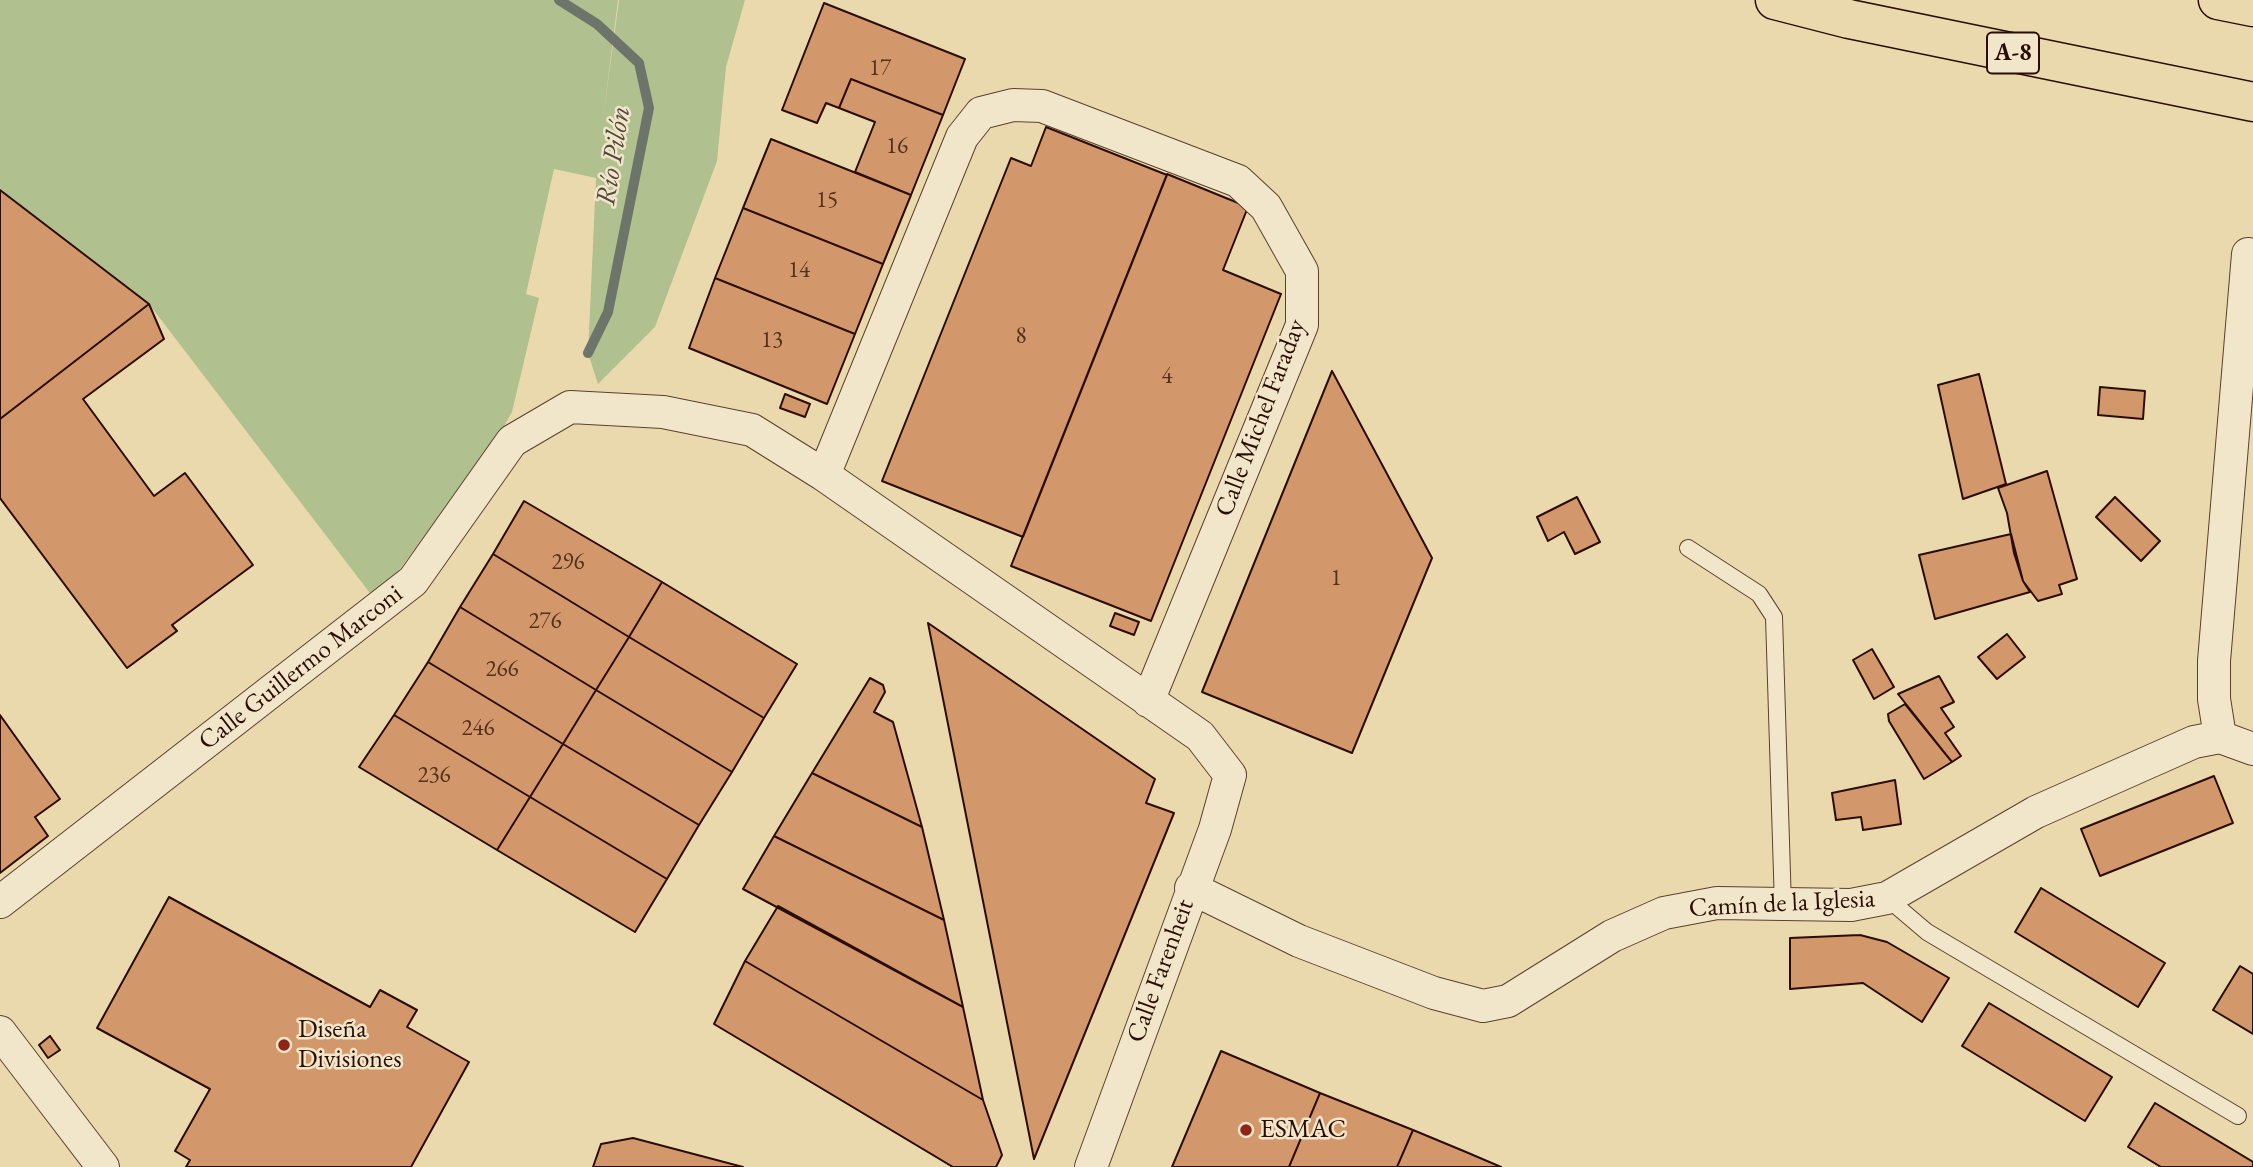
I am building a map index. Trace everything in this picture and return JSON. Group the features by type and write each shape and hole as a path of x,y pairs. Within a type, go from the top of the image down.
{"highway":[{"path":"1741,0 1849,19"},
{"name":"A-8","path":"1775,0 1849,19 2253,102"},
{"path":"2218,0 2253,7"}],"street":[{"name":"Calle Michel Faraday","path":"824,475 962,137 981,113 1013,105 1042,106 1238,181 1266,207 1302,271 1302,325 1148,701"},
{"path":"2248,254 2214,661 2214,699 2220,737 2253,749"},
{"name":"Calle Guillermo Marconi","path":"0,902 413,581 512,441 570,407 663,412 752,430 824,475"},
{"path":"824,475 1148,701"},
{"name":"Calle Farenheit","path":"1091,1167 1191,888 1215,829 1230,775 1200,736 1148,701"},
{"name":"Camín de la Iglesia","path":"1191,888 1298,941 1434,993 1483,1006 1508,1001 1612,936 1664,913 1717,903 1851,905 1887,898 2036,812 2194,742 2220,737"},
{"path":"0,1032 103,1167"}],"lane":[{"path":"1688,548 1759,594 1774,617 1783,906"},
{"path":"1887,898 1927,932 2238,1116"}],"green space":[{"path":"0,0 618,0 603,119 619,0 745,0 726,67 717,161 655,327 598,384 588,353 596,178 554,169 526,294 539,298 512,412 498,437 376,601 149,304 0,189"}],"building":[{"path":"824,3 965,59 943,115 851,79 839,108 826,103 817,123 782,110"},
{"path":"851,79 943,115 911,195 855,172 875,122 839,108"},
{"path":"1046,127 1167,175 1023,537 882,481 1011,158 1031,166"},
{"path":"771,139 911,195 883,264 743,208"},
{"path":"1167,174 1248,207 1223,270 1281,294 1151,621 1011,566"},
{"path":"0,190 149,304 0,419"},
{"path":"743,208 883,264 855,334 715,278"},
{"path":"715,278 855,334 827,404 689,348"},
{"path":"149,304 164,339 83,399 154,496 185,473 253,565 172,625 177,631 127,668 0,498 0,419"},
{"path":"1332,371 1432,558 1352,753 1202,692"},
{"path":"1979,374 2006,484 1963,499 1938,385"},
{"path":"2100,387 2145,391 2143,419 2098,415"},
{"path":"785,394 810,404 805,417 780,408"},
{"path":"2047,471 2077,579 2059,585 2062,594 2038,601 2023,581 2014,553 2007,513 1998,488"},
{"path":"1577,497 1600,542 1575,554 1564,532 1548,541 1537,517"},
{"path":"2115,497 2160,541 2141,561 2096,517"},
{"path":"524,501 662,582 629,637 493,554"},
{"path":"2011,534 2023,581 2030,592 1935,619 1919,555"},
{"path":"493,554 629,637 596,690 460,607"},
{"path":"662,582 797,664 764,718 629,637"},
{"path":"460,607 596,690 563,744 428,662"},
{"path":"1115,613 1139,622 1134,635 1110,626"},
{"path":"928,623 1155,779 1146,803 1174,813 1034,1159"},
{"path":"2007,634 2025,657 1997,679 1978,657"},
{"path":"629,637 764,718 732,772 596,690"},
{"path":"1872,649 1894,687 1874,699 1853,660"},
{"path":"428,662 563,744 530,797 394,715"},
{"path":"1939,676 1954,702 1941,708 1954,727 1945,733 1961,756 1952,762 1898,694"},
{"path":"870,678 883,685 885,692 874,712 893,722 922,827 812,773"},
{"path":"596,690 732,772 699,825 563,744"},
{"path":"1905,704 1952,762 1924,779 1889,721 1888,714"},
{"path":"0,715 60,799 35,817 48,836 0,873"},
{"path":"394,715 530,797 497,850 359,767"},
{"path":"563,744 699,825 667,879 530,797"},
{"path":"812,773 922,827 944,920 774,836"},
{"path":"2214,776 2233,823 2100,876 2081,829"},
{"path":"1895,780 1901,824 1863,830 1861,817 1836,820 1832,793"},
{"path":"530,797 667,879 635,932 497,850"},
{"path":"774,836 944,920 963,1007 743,889"},
{"path":"2041,888 2165,963 2138,1007 2015,932"},
{"name":"Diseña Divisiones","path":"169,897 370,1007 380,990 417,1010 407,1027 469,1062 411,1167 186,1167 190,1160 175,1151 210,1089 97,1028"},
{"path":"778,906 963,1007 983,1100 745,961"},
{"path":"1860,935 1887,942 1949,978 1922,1022 1863,983 1790,989 1790,938"},
{"path":"745,961 983,1100 1002,1155 996,1167 953,1167 714,1024"},
{"path":"2240,966 2253,974 2253,1034 2213,1010"},
{"path":"1989,1003 2112,1077 2085,1121 1962,1046"},
{"path":"50,1036 60,1050 48,1058 39,1045"},
{"name":"ESMAC","path":"1221,1051 1320,1093 1289,1167 1172,1167"},
{"path":"1320,1093 1413,1130 1397,1167 1289,1167"},
{"path":"2155,1103 2253,1162 2253,1167 2161,1167 2128,1147"},
{"path":"1413,1130 1466,1152 1501,1167 1397,1167"},
{"path":"633,1138 743,1167 593,1167 601,1144"}],"waterway":[{"name":"Río Pilón","path":"559,0 597,24 639,63 649,108 608,312 588,353"}],"place":[{"name":"Diseña Divisiones","path":"284,1045"},
{"name":"ESMAC","path":"1246,1130"}]}
